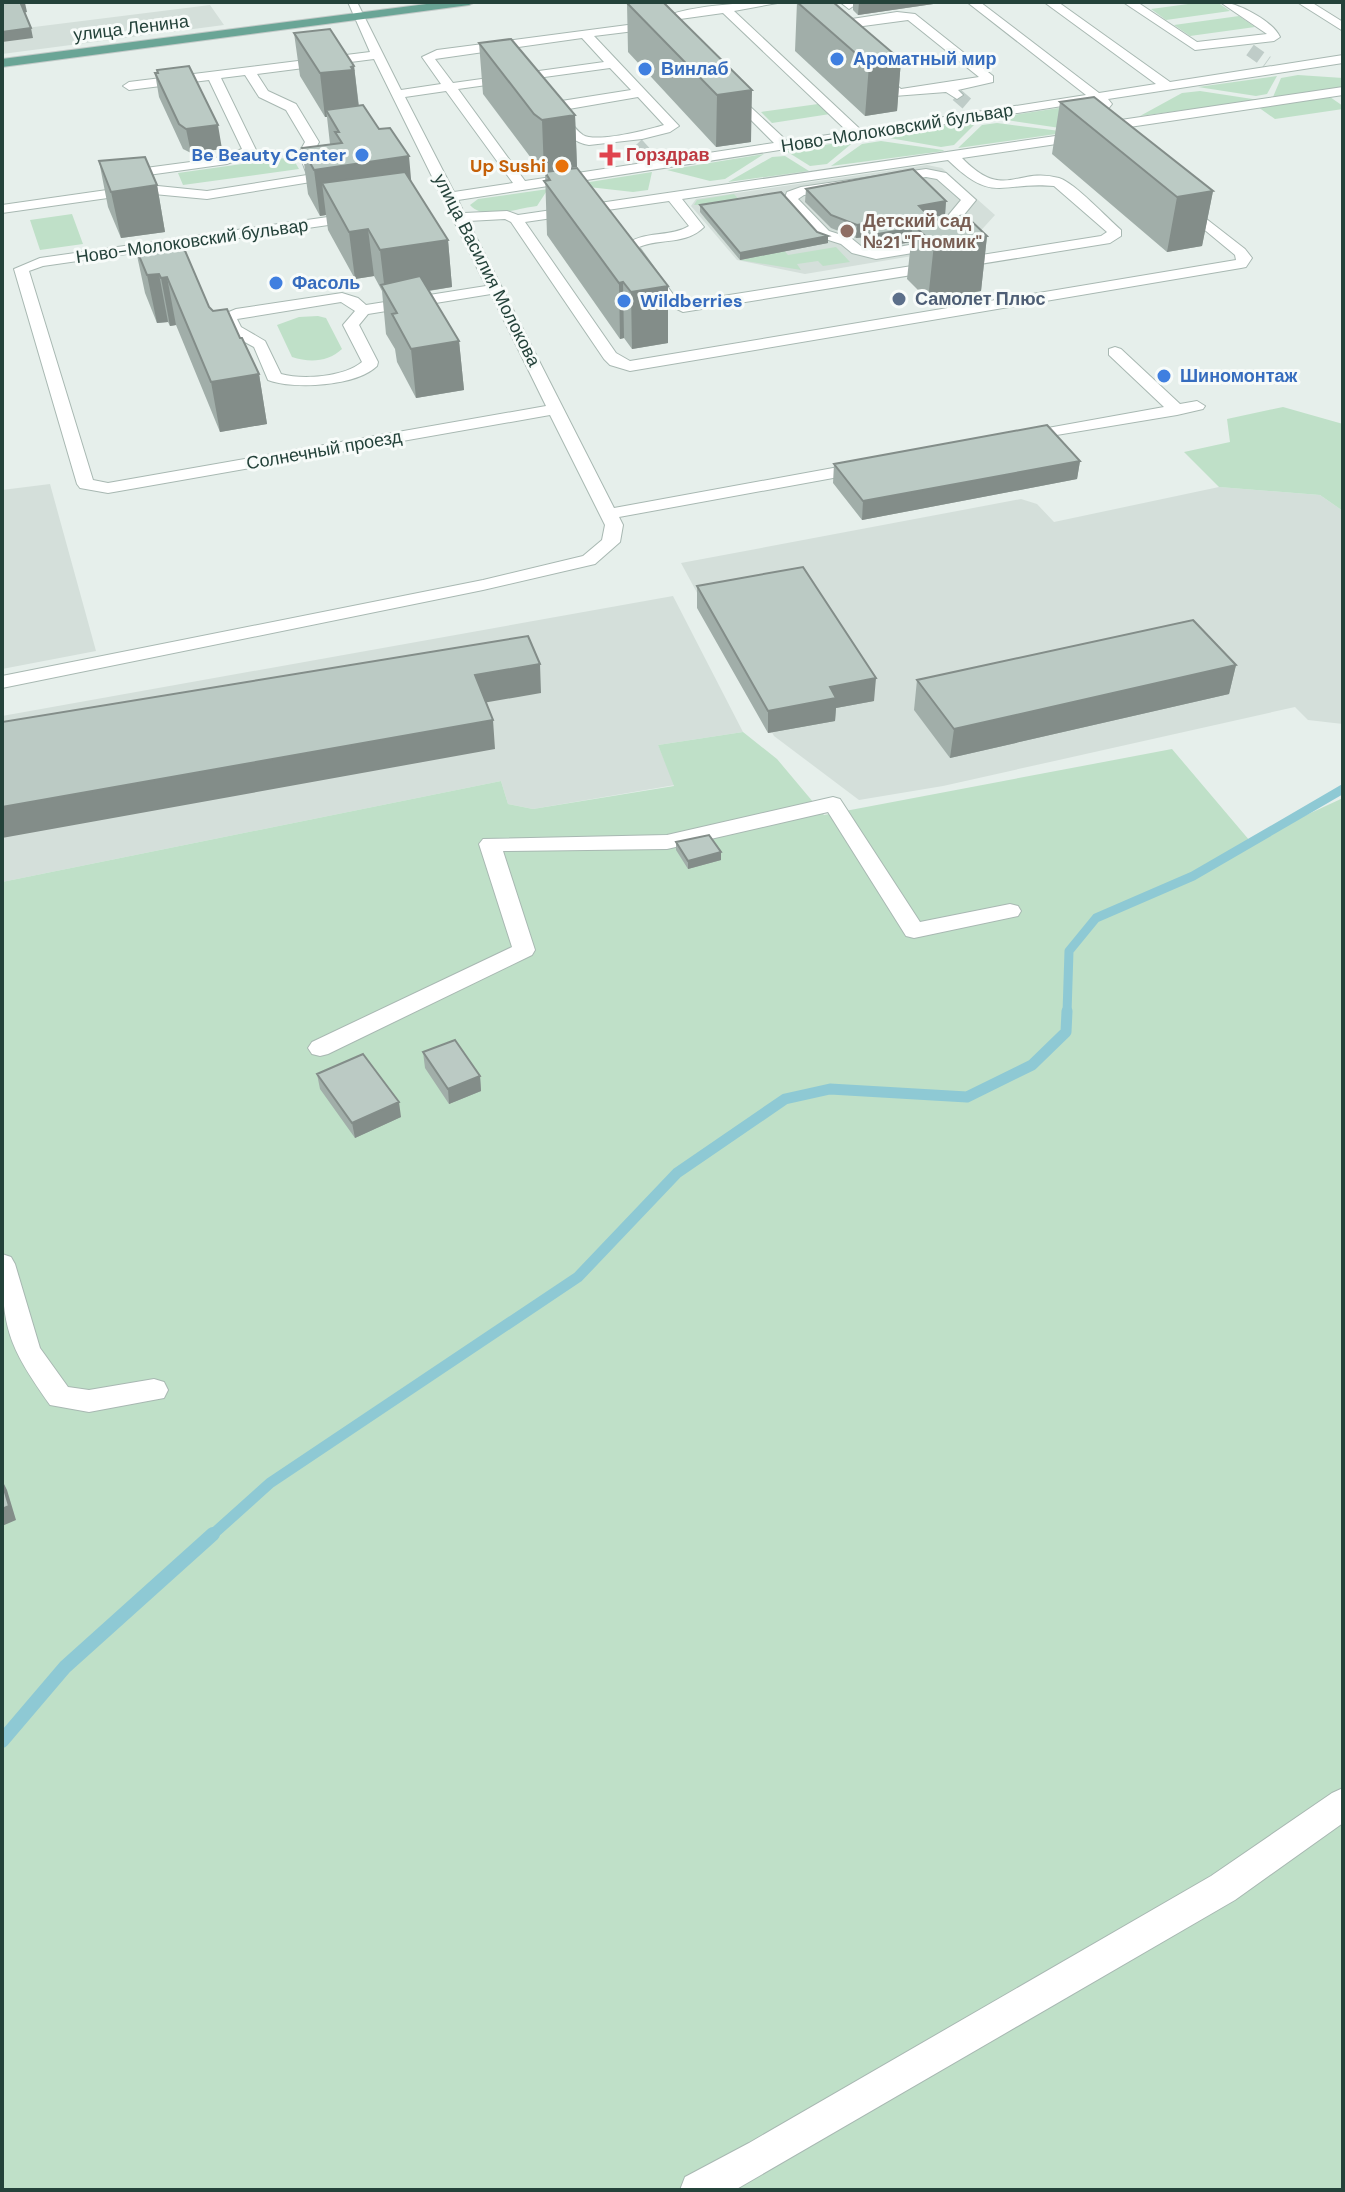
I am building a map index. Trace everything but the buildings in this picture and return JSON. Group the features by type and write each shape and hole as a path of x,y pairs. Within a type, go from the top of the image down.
{"main road":[{"name":"улица Ленина","path":"2,63 356,10 469,2"}],"street":[{"path":"522,186 428,57 585,34 667,28 670,17 777,2"},
{"path":"973,2 1107,106 1087,125 1098,136"},
{"path":"1050,2 1167,86"},
{"path":"1129,2 1195,46 1244,46 1275,34 1226,2"},
{"path":"1303,2 1343,27"},
{"path":"725,9 858,134"},
{"name":"улица Василия Молокова","path":"356,10 399,94 408,129 496,289 612,519"},
{"path":"836,40 825,30 826,26 864,17 911,17 989,79 953,92 898,93 859,60"},
{"path":"585,34 672,126 634,140 582,140 556,108 567,103 639,93"},
{"path":"129,86 379,55"},
{"name":"Ново-Молоковский бульвар","path":"451,206 522,186 652,161 858,134 976,111 1098,97 1273,65 1343,59"},
{"path":"399,94 613,64"},
{"path":"2,209 143,189 197,196 312,178 315,172 306,153 319,141 287,102 263,94 249,71"},
{"path":"143,189 138,177 143,172 227,159 249,150 213,75"},
{"path":"717,79 784,145"},
{"name":"Ново-Молоковский бульвар","path":"451,206 516,219 1098,136 1114,125 1343,91"},
{"path":"673,196 697,227 682,235 645,240 631,246 670,300 683,307 908,277 1105,240 1116,233 1058,182 1047,180 996,186 983,183 951,155"},
{"path":"832,172 845,184"},
{"path":"920,173 937,175 969,200 931,246 866,254 842,239 824,234 791,200 795,193 845,184 920,173"},
{"path":"516,219 610,356 616,362 630,366 1241,264 1245,258 1240,252 1166,191"},
{"name":"Ново-Молоковский бульвар","path":"91,487 83,475 29,297 22,272 25,266 376,215"},
{"path":"928,222 967,234"},
{"path":"885,253 908,277"},
{"path":"363,310 342,297 241,312 229,317 229,321 234,331 258,342 274,377 294,383 355,373 369,366 351,325 363,310 496,289"},
{"path":"929,300 944,315"},
{"path":"1115,352 1177,410"},
{"path":"1005,441 1197,406"},
{"name":"Солнечный проезд","path":"91,487 108,488 556,409"},
{"path":"2,682 483,585 589,560 611,542 612,519 881,464"},
{"path":"320,1048 524,950 490,844 667,842 833,804 914,931 1010,911"},
{"path":"2,1264 28,1352 60,1397 89,1401 154,1390"},
{"path":"698,2190 762,2156 1223,1888 1343,1804"}],"shaded area":[{"path":"210,5 224,25 2,54 2,31"},
{"name":"Детский сад №21 \"Гномик\"","path":"927,165 942,168 995,215 966,247 805,274 737,260 691,206 696,199"},
{"path":"50,484 96,651 2,669 2,490"},
{"path":"1219,487 1320,495 1343,511 1343,724 1308,720 1295,707 943,786 859,800 774,736 681,563 1021,499 1037,504 1054,522"},
{"path":"673,596 743,732 658,745 675,785 533,809 508,804 501,781 2,882 2,716"}],"green space":[{"path":"1217,2 1230,11 1166,20 1151,9"},
{"path":"1239,16 1255,27 1190,36 1174,25"},
{"path":"1298,75 1343,78 1343,88 1273,97 1281,78"},
{"path":"1277,76 1267,94 1256,96 1198,87"},
{"path":"1200,91 1259,100 1140,116 1182,93"},
{"path":"1330,97 1343,109 1275,119 1258,107"},
{"path":"818,104 830,114 772,123 761,112"},
{"path":"1065,107 1060,128 993,118"},
{"path":"976,123 954,145 941,147 878,136"},
{"path":"997,123 1060,131 958,148 982,125"},
{"path":"856,140 827,164 810,166 786,151"},
{"path":"881,141 944,151 831,166 862,144"},
{"path":"764,154 725,179 710,181 667,170"},
{"path":"785,156 809,171 728,182 772,157"},
{"path":"292,157 299,169 183,185 178,173"},
{"path":"652,172 648,190 633,192 571,185"},
{"path":"548,189 537,206 492,213 476,210 470,205 478,199"},
{"path":"734,194 788,255 836,247 850,262 823,266 818,261 797,264 801,270 740,260 754,257 717,233 731,230 723,221 709,223 704,217 718,215 710,205 694,205 697,200"},
{"path":"72,214 83,244 40,250 30,220"},
{"path":"299,317 326,318 342,349 331,357 318,360 292,357 277,325"},
{"path":"1283,407 1343,424 1343,511 1320,495 1219,487 1184,452 1230,442 1227,419"},
{"path":"743,732 777,759 824,815 1172,749 1250,841 1343,798 1343,2190 2,2190 2,882 501,781 508,804 533,809 674,786 658,745"}],"waterway":[{"path":"1067,1013 1069,951 1096,918 1193,876 1343,789"},
{"path":"211,1536 270,1483 578,1277 677,1173 785,1099 830,1089 967,1097 1032,1065 1066,1032 1067,1011"},
{"path":"2,1741 65,1667 213,1534"}],"tunnel":[{"path":"1250,50 1267,62"},
{"path":"957,95 972,108"},
{"path":"637,144 649,157"}],"place":[{"name":"Ароматный мир","path":"837,59"},
{"name":"Винлаб","path":"645,69"},
{"name":"Be Beauty Center","path":"362,155"},
{"name":"Горздрав","path":"610,155"},
{"name":"Up Sushi","path":"562,166"},
{"name":"Детский сад №21 \"Гномик\"","path":"847,231"},
{"name":"Фасоль","path":"276,283"},
{"name":"Самолет Плюс","path":"899,299"},
{"name":"Wildberries","path":"624,301"},
{"name":"Шиномонтаж","path":"1164,376"}]}
